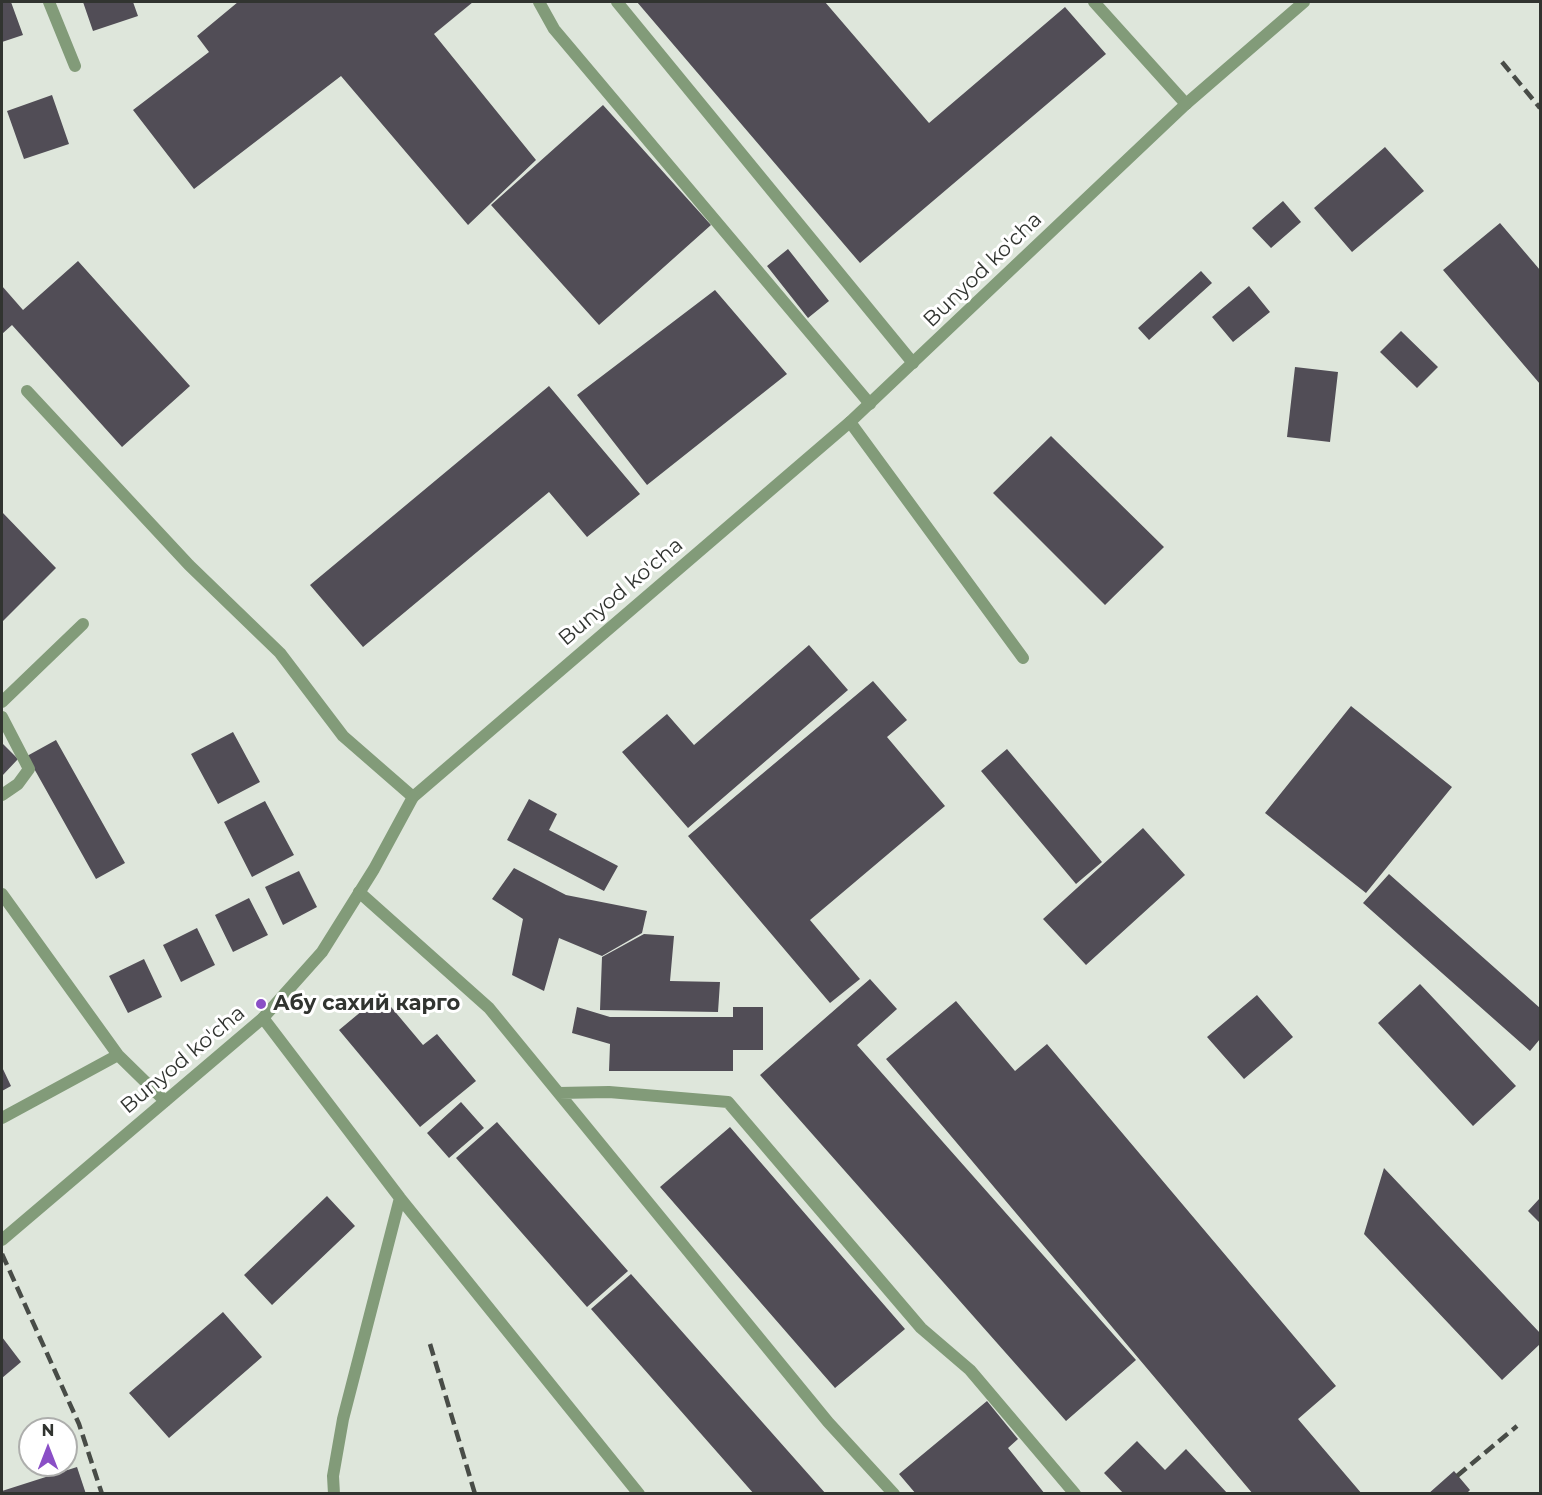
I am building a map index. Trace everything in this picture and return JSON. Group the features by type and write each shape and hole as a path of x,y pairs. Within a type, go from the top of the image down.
{"street":[{"path":"49,2 75,66"},
{"path":"539,2 555,29 870,404"},
{"path":"617,2 913,363"},
{"path":"1094,2 1186,104"},
{"name":"Bunyod ko'cha","path":"2,1240 263,1018 322,952 413,796 850,422 1186,104 1304,2"},
{"path":"27,391 189,565 280,653 343,735 413,796"},
{"path":"850,422 1023,658"},
{"path":"2,702 83,624"},
{"path":"2,717 29,769 18,784 2,795"},
{"path":"359,892 489,1008 828,1422 894,1494"},
{"path":"2,894 118,1055 165,1101"},
{"path":"263,1018 400,1198 639,1494"},
{"path":"2,1118 118,1055"},
{"path":"559,1094 609,1092 728,1101 921,1328 970,1370 1075,1494"},
{"path":"334,1494 333,1476 343,1419 400,1198"}],"building":[{"path":"2,2 11,2 23,35 2,42"},
{"path":"83,2 133,2 138,16 93,31"},
{"path":"238,2 473,2 434,34 536,160 468,225 341,76 194,189 133,110 209,52 197,36"},
{"path":"637,2 825,2 929,123 1065,7 1106,54 860,263"},
{"path":"52,95 69,144 24,159 7,111"},
{"path":"603,105 711,225 599,325 491,205"},
{"path":"1385,147 1424,191 1352,252 1314,208"},
{"path":"1283,201 1301,222 1271,248 1252,228"},
{"path":"1500,223 1540,270 1540,384 1443,270"},
{"path":"788,249 829,301 808,318 767,266"},
{"path":"78,261 190,386 122,447 12,325 2,334 2,286 23,310"},
{"path":"1201,271 1212,283 1149,340 1138,328"},
{"path":"1249,286 1270,312 1233,342 1212,317"},
{"path":"715,290 787,374 647,485 577,395"},
{"path":"1401,331 1438,367 1417,388 1380,352"},
{"path":"1295,367 1338,372 1330,442 1287,437"},
{"path":"549,386 640,494 587,537 549,492 363,647 310,585"},
{"path":"1051,436 1164,547 1105,605 993,493"},
{"path":"2,512 56,568 2,622"},
{"path":"809,645 848,690 688,828 622,752 667,714 694,745"},
{"path":"873,681 907,720 887,737 945,806 810,920 860,979 830,1003 688,836"},
{"path":"1351,706 1452,787 1366,893 1265,813"},
{"path":"233,732 260,782 218,804 191,754"},
{"path":"56,740 125,863 96,879 27,756"},
{"path":"2,743 18,759 2,776"},
{"path":"1007,749 1102,862 1076,884 981,771"},
{"path":"529,799 557,814 549,830 618,866 604,891 507,840"},
{"path":"265,801 294,855 252,877 224,822"},
{"path":"1143,828 1185,875 1086,965 1043,919"},
{"path":"514,868 566,895 647,911 642,933 602,956 559,938 544,991 512,975 523,919 492,899"},
{"path":"299,871 317,907 283,925 265,887"},
{"path":"1389,874 1540,1008 1540,1039 1530,1051 1363,903"},
{"path":"249,898 268,935 233,952 215,915"},
{"path":"197,928 215,965 181,982 163,945"},
{"path":"644,934 674,936 670,981 720,982 718,1012 600,1010 602,957"},
{"path":"144,959 162,997 128,1013 109,976"},
{"path":"870,979 897,1009 857,1045 1136,1360 1066,1421 760,1075"},
{"path":"1420,984 1516,1086 1473,1126 1378,1023"},
{"path":"381,995 423,1045 437,1034 476,1081 420,1127 339,1030"},
{"path":"1257,995 1293,1037 1244,1079 1207,1037"},
{"path":"956,1001 1015,1071 1047,1044 1336,1386 1298,1419 1362,1494 1253,1494 886,1059"},
{"path":"577,1007 610,1017 733,1017 733,1007 763,1007 763,1050 733,1050 733,1071 609,1071 610,1044 572,1033"},
{"path":"2,1067 11,1086 2,1091"},
{"path":"461,1102 484,1128 449,1158 427,1133"},
{"path":"497,1122 628,1271 587,1307 456,1158"},
{"path":"730,1127 905,1329 835,1388 660,1187"},
{"path":"1384,1168 1540,1333 1540,1344 1502,1380 1364,1234"},
{"path":"327,1196 355,1226 272,1305 244,1275"},
{"path":"1540,1198 1540,1223 1528,1211"},
{"path":"631,1274 826,1494 754,1494 591,1309"},
{"path":"223,1312 262,1357 169,1438 129,1393"},
{"path":"2,1337 21,1362 2,1378"},
{"path":"987,1401 1018,1439 1008,1448 1045,1494 916,1494 899,1474"},
{"path":"1137,1441 1165,1470 1186,1449 1228,1494 1124,1494 1104,1473"},
{"path":"78,1470 86,1494 2,1494 2,1491 46,1477 78,1477"},
{"path":"1454,1471 1470,1490 1466,1494 1428,1494"}],"railway":[{"path":"1502,62 1540,108"},
{"path":"2,1254 79,1424 102,1494"},
{"path":"430,1344 475,1494"},
{"path":"1457,1476 1517,1426"}],"place":[{"name":"Абу сахий карго","path":"261,1004"}]}
